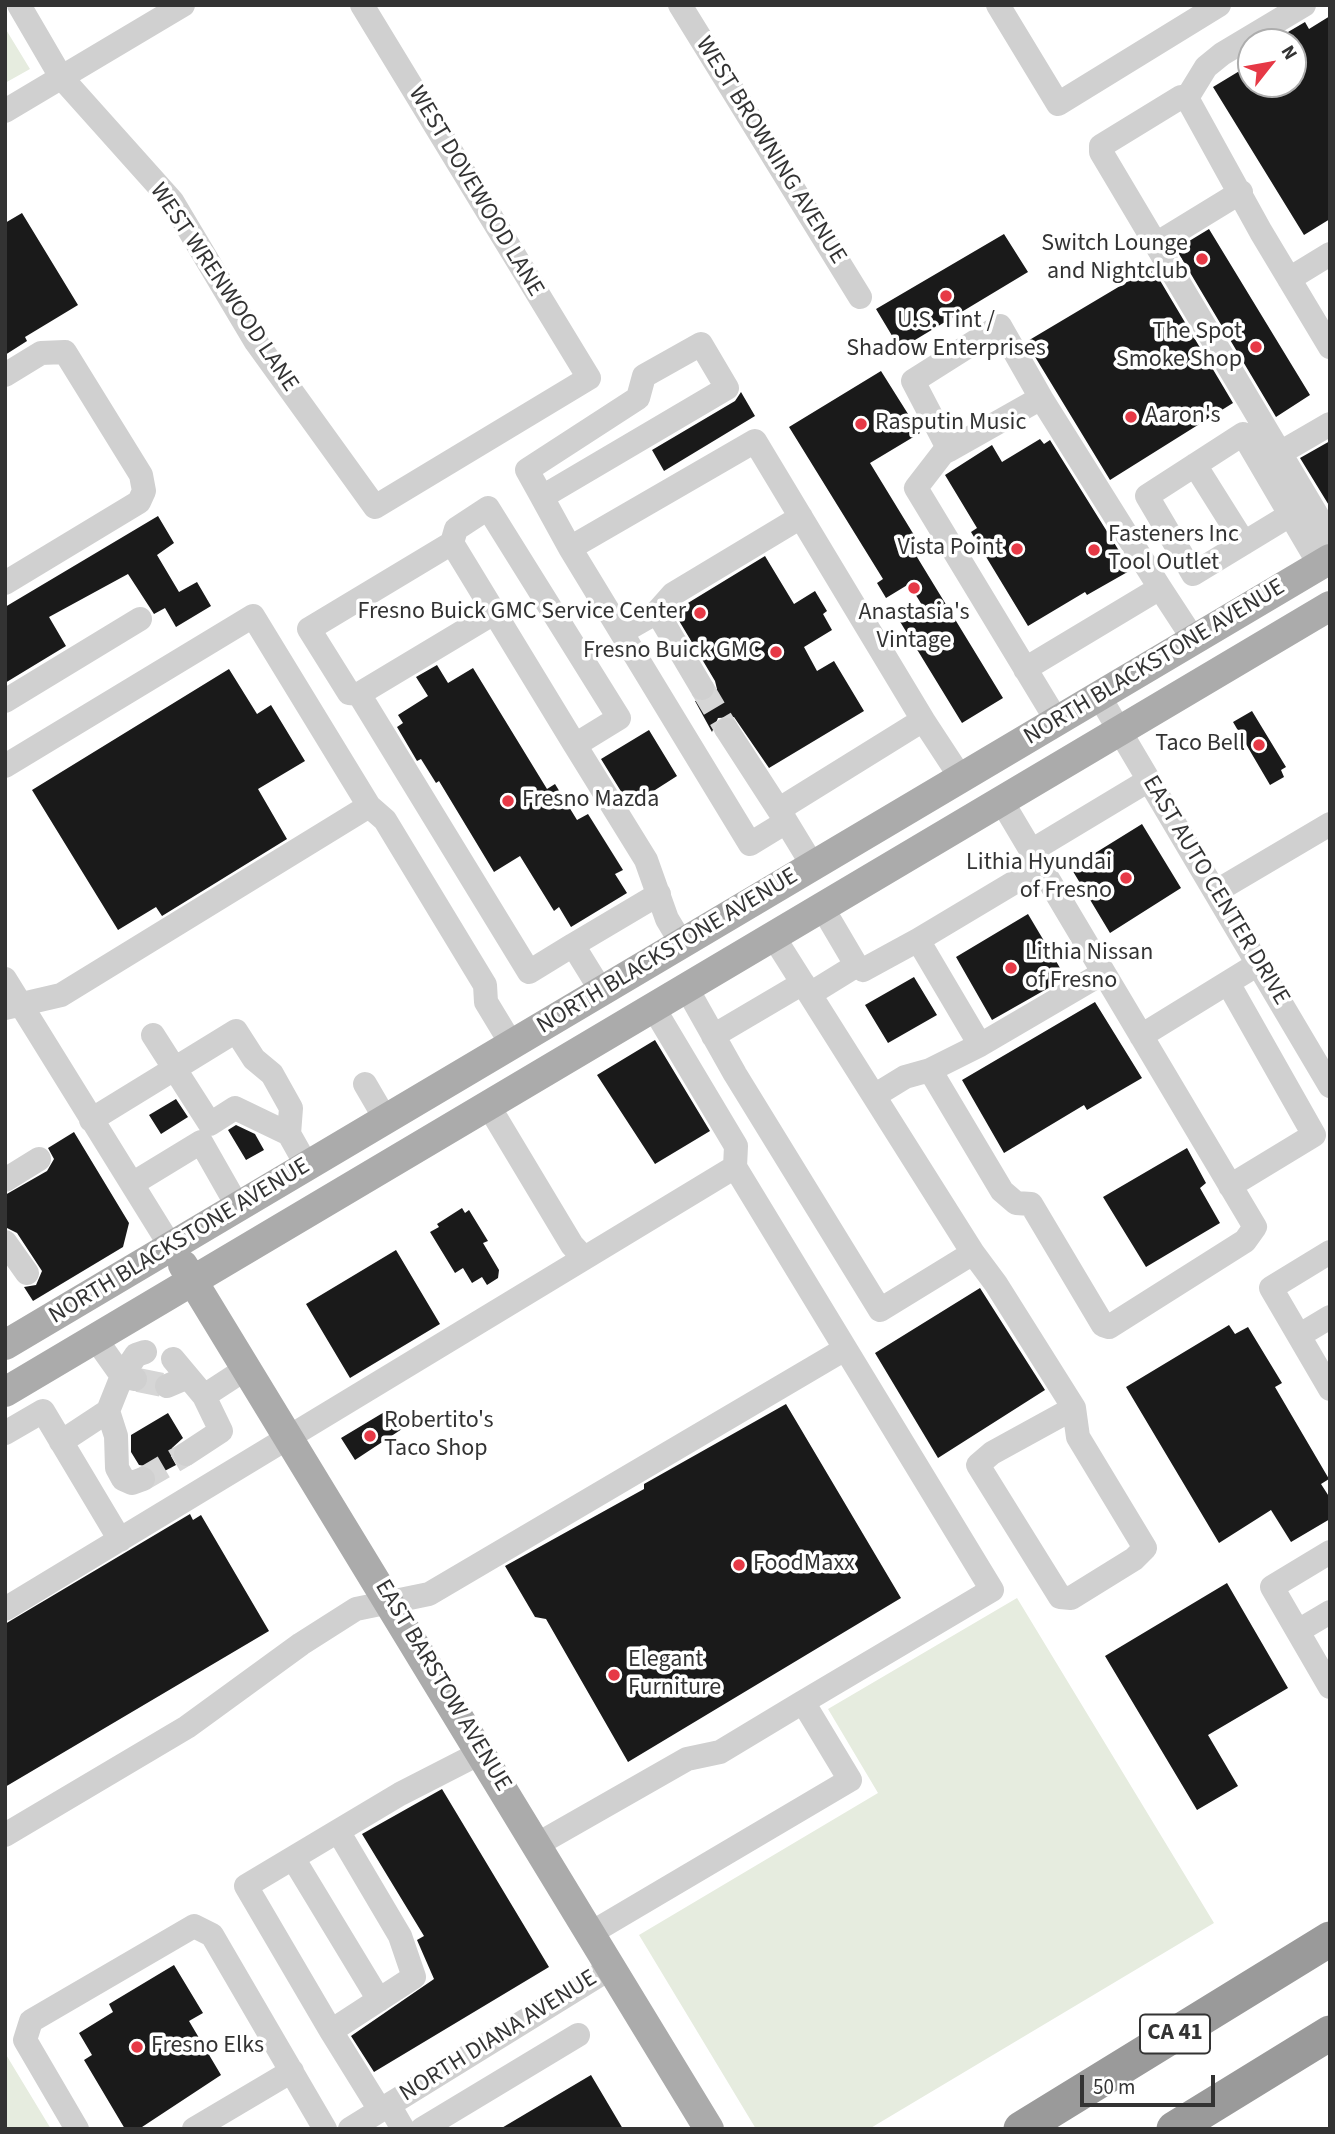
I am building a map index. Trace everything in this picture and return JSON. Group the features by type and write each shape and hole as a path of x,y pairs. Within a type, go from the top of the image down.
{"highway":[{"name":"CA 41","path":"1021,2129 1330,1939"},
{"path":"1174,2129 1330,2033"}],"main road":[{"name":"NORTH BLACKSTONE AVENUE","path":"5,1345 1194,640 1326,554"},
{"name":"NORTH BLACKSTONE AVENUE","path":"5,1392 1330,606"},
{"name":"EAST BARSTOW AVENUE","path":"171,1247 194,1280 391,1602 709,2129"}],"street":[{"name":"WEST WRENWOOD LANE","path":"19,5 61,77 172,201 257,342 374,507"},
{"path":"5,111 183,5"},
{"name":"WEST DOVEWOOD LANE","path":"362,5 589,378 374,507"},
{"name":"WEST BROWNING AVENUE","path":"680,5 860,297"},
{"path":"998,5 1058,104 1219,5"},
{"path":"1187,98 1206,67 1222,54 1304,5"},
{"path":"1187,98 1181,97 1101,146 1101,152 1280,453 1326,554"},
{"path":"1187,98 1330,347"},
{"path":"1156,244 1241,192"},
{"path":"1289,279 1330,254"},
{"path":"949,450 913,381 1000,326 1041,398 1194,640"},
{"path":"542,497 727,388 701,344 644,376 639,398 527,470 570,548 750,844 784,818 786,805 923,720"},
{"path":"5,374 41,353 65,352 141,475 144,491 139,502 5,583"},
{"path":"1041,398 949,450 916,488 1057,722"},
{"path":"1280,453 1330,424"},
{"path":"1290,515 1193,574 1147,496 1243,434 1290,515 1326,554"},
{"path":"570,548 755,440 923,720 961,778"},
{"path":"1195,465 1244,543"},
{"path":"494,613 359,694 349,694 309,629 452,543 456,529 488,508 620,718 575,745"},
{"path":"622,632 657,612 673,594 801,517"},
{"path":"452,543 646,860 667,919 682,944"},
{"path":"1025,669 1160,587"},
{"path":"657,612 702,688"},
{"path":"5,766 253,616 369,806 386,820 485,985 486,1002 512,1045"},
{"path":"5,701 140,619"},
{"path":"359,694 529,971 659,894"},
{"name":"EAST AUTO CENTER DRIVE","path":"1099,696 1330,1086"},
{"path":"727,730 813,866"},
{"path":"822,907 863,970 918,940 1149,780"},
{"path":"930,1070 1002,1191 1016,1203 1031,1204 1103,1325 1109,1327 1245,1241 1255,1227 1001,800"},
{"path":"13,1006 61,995 369,806"},
{"path":"1216,892 1330,824"},
{"path":"773,936 1074,1408 1078,1437 1145,1548 1135,1559 1071,1598 1060,1597 978,1465 992,1452 1074,1408"},
{"path":"918,940 980,1045"},
{"path":"573,946 602,992"},
{"path":"1141,1036 1258,964"},
{"path":"713,1035 858,965"},
{"path":"874,1096 905,1077 930,1070 980,1045 1103,973"},
{"path":"5,979 13,1006 91,1121 171,1247"},
{"path":"1228,984 1322,1131 1230,1186"},
{"path":"686,987 880,1310 973,1253"},
{"path":"538,1844 687,1759 720,1752 992,1590 735,1167 736,1146 653,1007"},
{"path":"91,1121 236,1031 254,1059 272,1074 291,1108 289,1134 307,1166"},
{"path":"153,1035 174,1069 206,1133 238,1207"},
{"path":"365,1084 386,1119"},
{"path":"488,1105 572,1245 584,1258"},
{"path":"132,1184 206,1133 235,1108 289,1134"},
{"path":"5,1180 39,1159"},
{"path":"5,1609 735,1167"},
{"path":"5,1242 27,1273"},
{"path":"1330,1252 1272,1288 1330,1389"},
{"path":"1300,1335 1330,1317"},
{"path":"61,1441 108,1411 135,1367 95,1338"},
{"path":"5,1835 187,1727 301,1644 356,1609 429,1594 845,1349"},
{"path":"186,1454 221,1431 180,1378 247,1367"},
{"path":"5,1433 43,1411 120,1540"},
{"path":"108,1411 116,1436 117,1468 123,1479 132,1483 143,1479"},
{"path":"1330,1552 1272,1587 1330,1687"},
{"path":"1298,1631 1330,1612"},
{"path":"591,1933 850,1780 803,1702"},
{"path":"403,2129 384,2108 331,2031 246,1886 400,1794 482,1752"},
{"path":"331,2031 414,1977 400,1936 338,1831"},
{"path":"293,1858 379,2000"},
{"path":"77,2129 25,2040 31,2021 194,1926 212,1935 325,2129"},
{"name":"NORTH DIANA AVENUE","path":"350,2129 612,1967"},
{"path":"504,2034 525,2067"},
{"path":"422,2129 578,2035"},
{"path":"194,2129 292,2071"}],"shaded area":[{"path":"5,28 30,69 5,83"},
{"path":"1017,1598 1214,1923 869,2129 756,2129 639,1935 878,1793 828,1709"},
{"path":"5,2053 51,2129 5,2129"}],"building":[{"path":"1330,16 1330,219 1304,235 1213,87 1237,72 1237,98 1307,98 1307,28 1295,28 1305,22 1309,29"},
{"path":"22,213 78,305 25,337 27,341 5,355 5,223"},
{"path":"1209,229 1310,395 1276,417 1176,249"},
{"path":"1004,234 1028,272 900,349 876,309"},
{"path":"1152,267 1233,403 1110,480 1026,342"},
{"path":"881,371 920,433 870,463 925,553 917,557 1003,698 962,723 899,620 922,605 909,584 886,598 877,583 883,579 789,427"},
{"path":"741,392 755,416 664,471 652,450 735,401"},
{"path":"1040,439 1044,444 1050,440 1131,570 1087,595 1085,592 1028,626 971,532 977,528 945,475 992,445 1002,462"},
{"path":"1330,441 1330,507 1300,458"},
{"path":"158,516 174,543 157,555 179,592 197,582 211,606 176,627 165,608 154,614 128,574 49,617 66,646 5,683 5,607"},
{"path":"765,556 794,604 815,591 827,611 823,614 832,630 804,647 817,671 834,661 864,711 769,768 734,717 718,718 712,732 695,701 710,700 717,689 715,681 675,614 683,606"},
{"name":"Fresno Mazda","path":"437,665 448,683 473,668 547,789 555,784 577,820 588,814 623,870 615,874 627,893 571,927 559,907 554,911 520,856 494,872 439,781 436,783 421,759 417,761 397,727 403,723 398,715 428,696 416,677"},
{"path":"229,669 257,714 271,705 305,761 258,789 287,839 162,916 156,907 118,930 32,790"},
{"name":"Taco Bell","path":"1252,711 1286,767 1281,770 1284,777 1270,785 1233,722"},
{"path":"649,730 677,776 630,806 601,759"},
{"name":"Lithia Hyundai of Fresno","path":"1142,824 1181,888 1110,933 1071,868"},
{"name":"Lithia Nissan of Fresno","path":"1028,914 1066,978 992,1020 956,957"},
{"path":"914,977 937,1015 888,1043 865,1005"},
{"path":"1095,1002 1142,1078 1087,1110 1084,1105 1004,1153 962,1080"},
{"path":"655,1040 710,1131 655,1164 597,1075"},
{"path":"176,1099 188,1117 161,1134 149,1115"},
{"path":"236,1125 255,1134 264,1150 246,1160 228,1130"},
{"path":"74,1132 129,1223 123,1247 33,1301 24,1287 36,1285 42,1271 17,1233 5,1227 5,1195 47,1171 54,1159 48,1148"},
{"path":"1187,1148 1206,1183 1200,1188 1220,1223 1146,1267 1103,1197"},
{"path":"462,1208 465,1213 469,1210 488,1241 483,1243 499,1270 498,1278 487,1285 482,1277 472,1283 463,1268 455,1273 430,1232 439,1227 437,1224"},
{"path":"396,1250 440,1324 350,1378 306,1304"},
{"path":"980,1288 1045,1390 938,1458 875,1353"},
{"path":"1229,1325 1235,1334 1248,1327 1282,1383 1275,1387 1329,1479 1321,1484 1330,1498 1330,1519 1291,1542 1271,1510 1219,1543 1126,1387"},
{"path":"786,1404 901,1598 628,1762 546,1619 535,1617 505,1566 644,1489 644,1484"},
{"name":"Robertito's Taco Shop","path":"386,1411 391,1418 400,1413 408,1425 355,1460 341,1438"},
{"path":"168,1413 183,1438 172,1448 171,1456 176,1465 157,1475 152,1467 139,1465 131,1452 131,1435"},
{"path":"190,1514 193,1520 201,1515 269,1631 5,1787 5,1624"},
{"path":"1227,1583 1288,1688 1208,1735 1238,1786 1197,1810 1105,1656"},
{"path":"442,1789 549,1967 374,2072 351,2036 434,1979 417,1940 424,1936 362,1834"},
{"name":"Fresno Elks","path":"174,1965 203,2013 189,2021 221,2075 139,2129 125,2129 84,2060 92,2055 79,2033 113,2012 109,2004"},
{"path":"591,2075 623,2129 500,2129"}],"tunnel":[{"path":"702,688 727,730"},
{"path":"138,1380 167,1386"},
{"path":"143,1479 186,1454"}],"place":[{"name":"Switch Lounge and Nightclub","path":"1202,259"},
{"name":"U.S. Tint / Shadow Enterprises","path":"946,296"},
{"name":"The Spot Smoke Shop","path":"1256,347"},
{"name":"Aaron's","path":"1131,417"},
{"name":"Rasputin Music","path":"861,424"},
{"name":"Vista Point","path":"1017,549"},
{"name":"Fasteners Inc Tool Outlet","path":"1094,550"},
{"name":"Anastasia's Vintage","path":"914,588"},
{"name":"Fresno Buick GMC Service Center","path":"700,613"},
{"name":"Fresno Buick GMC","path":"776,652"},
{"name":"Taco Bell","path":"1259,745"},
{"name":"Fresno Mazda","path":"508,801"},
{"name":"Lithia Hyundai of Fresno","path":"1126,878"},
{"name":"Lithia Nissan of Fresno","path":"1011,968"},
{"name":"Robertito's Taco Shop","path":"370,1436"},
{"name":"FoodMaxx","path":"739,1565"},
{"name":"Elegant Furniture","path":"614,1675"},
{"name":"Fresno Elks","path":"137,2047"}]}
